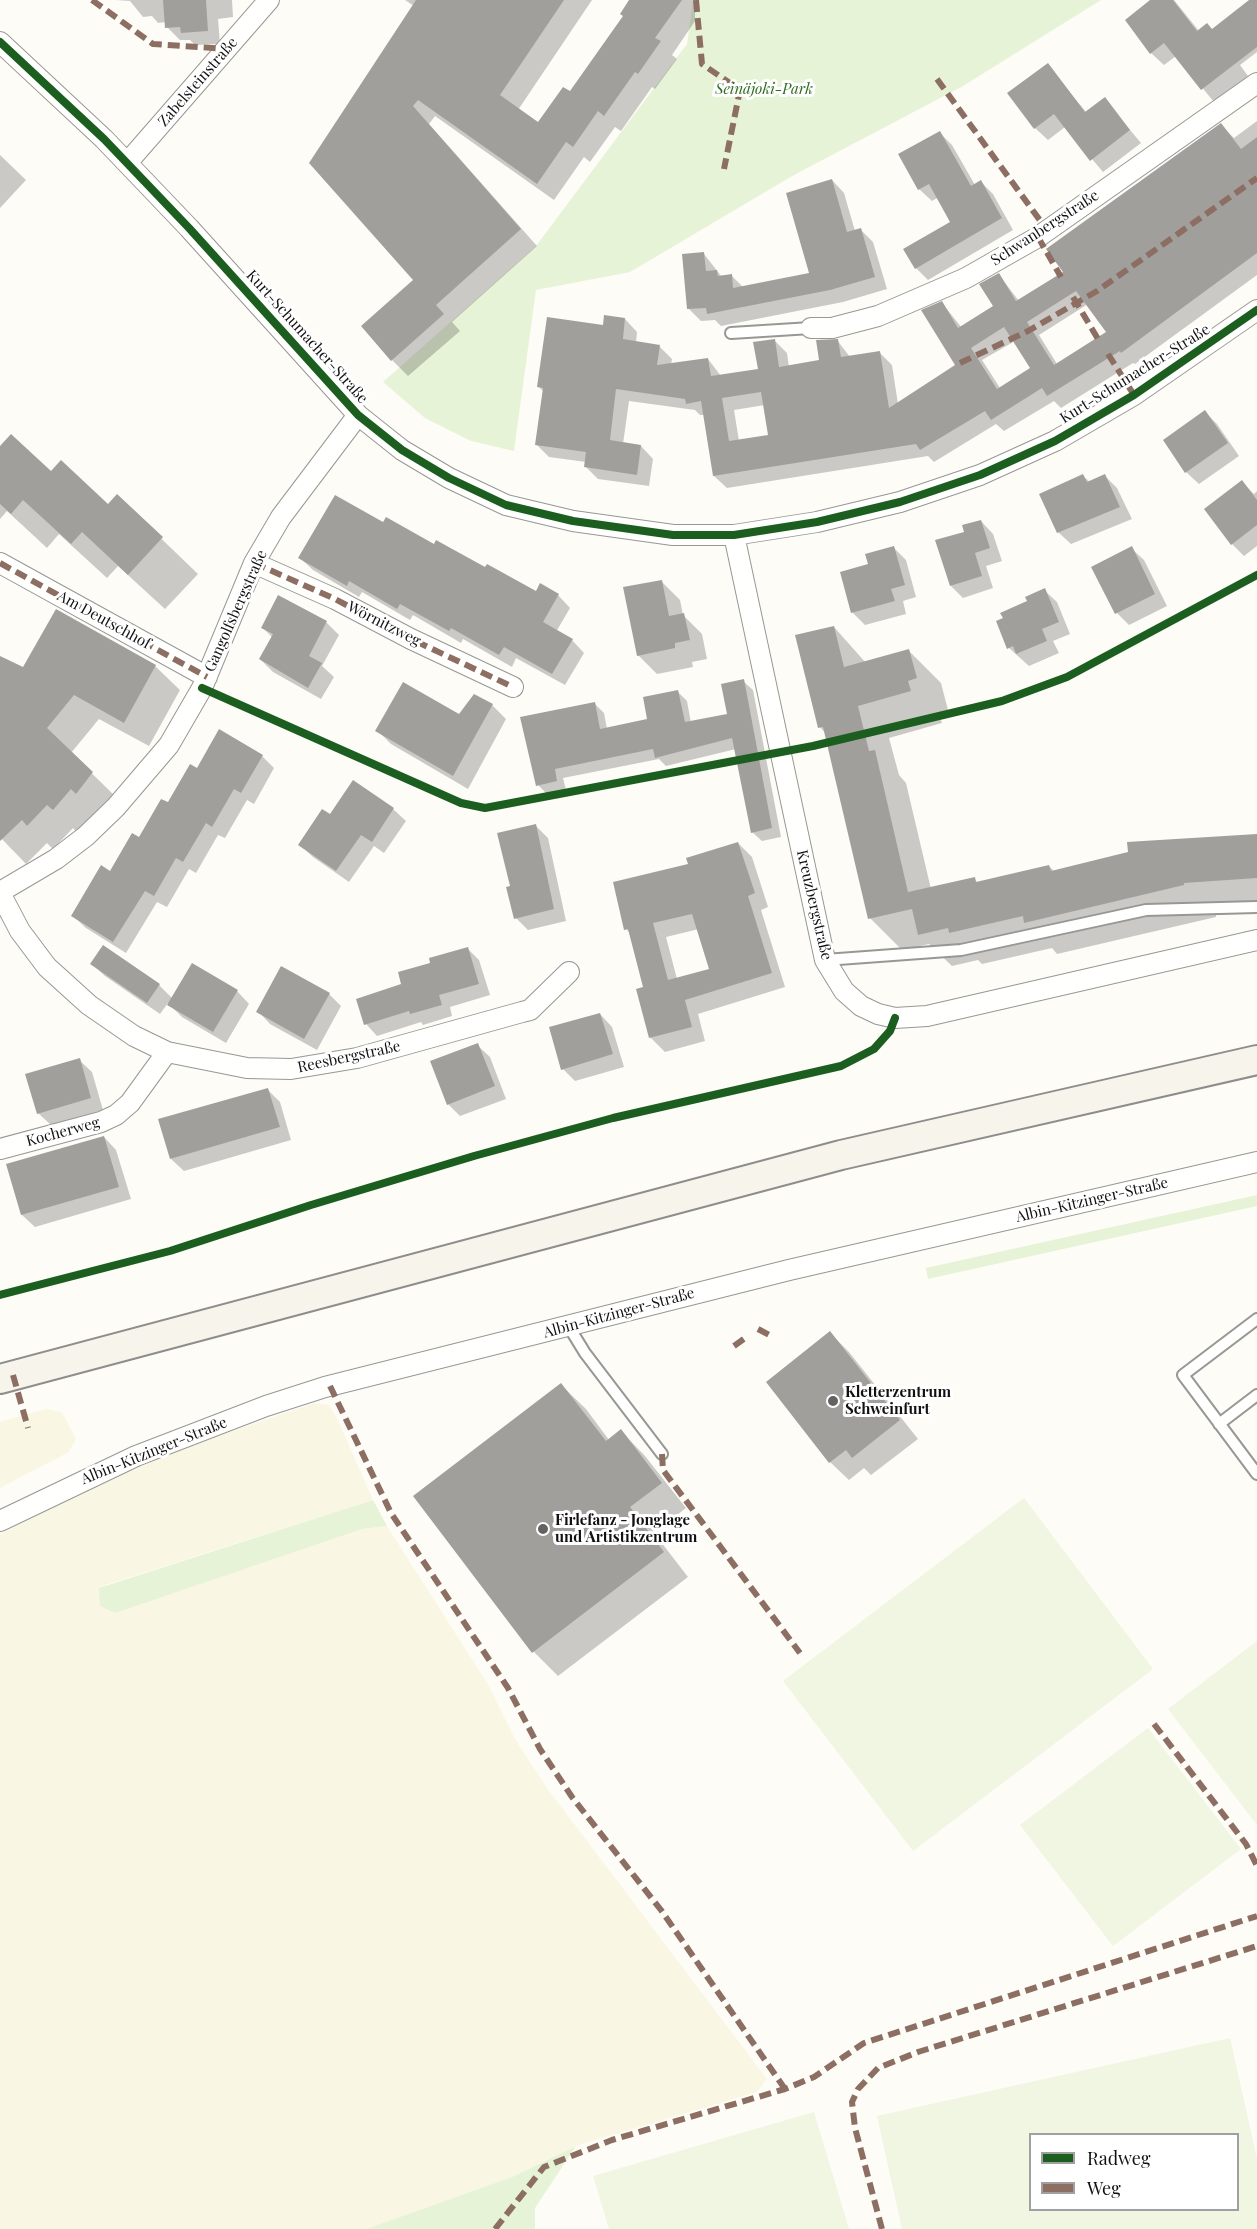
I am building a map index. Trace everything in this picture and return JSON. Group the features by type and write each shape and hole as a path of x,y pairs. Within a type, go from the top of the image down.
{"main road":[{"path":"0,1379 841,1155 1257,1060"}],"street":[{"name":"Zabelsteinstraße","path":"127,163 269,0"},
{"name":"Kurt-Schumacher-Straße","path":"0,42 127,163 226,268 358,415 412,455 449,478 506,505 623,530 673,535 734,535 846,516 900,502 1019,459 1134,395 1257,310"},
{"name":"Schwanbergstraße","path":"811,328 832,328 878,316 966,278 1038,237 1257,83"},
{"name":"Gangolfsbergstraße","path":"0,893 56,859 116,807 169,745 207,677 254,563 292,501 358,415"},
{"name":"Kreuzbergstraße","path":"734,535 825,960 832,976 861,1006 878,1014 910,1018 1257,940"},
{"name":"Am Deutschhof","path":"0,563 207,677"},
{"name":"Wörnitzweg","path":"254,563 335,599 411,639 513,687"},
{"name":"Reesbergstraße","path":"0,893 20,931 47,967 89,1005 134,1036 167,1052 247,1068 291,1069 357,1058 530,1010 569,972"},
{"name":"Kocherweg","path":"0,1149 101,1122 116,1115 130,1103 167,1052"},
{"name":"Albin-Kitzinger-Straße","path":"0,1521 136,1456 266,1406 325,1387 777,1273 1257,1162"}],"lane":[{"path":"731,333 811,328"},
{"path":"825,960 960,950 1146,910 1257,907"},
{"path":"1257,1319 1183,1375 1257,1474"},
{"path":"569,1327 585,1353 662,1454"},
{"path":"1219,1424 1257,1395"}],"shaded area":[{"path":"314,1403 329,1405 337,1418 373,1500 99,1587 362,1529 387,1526 489,1686 515,1739 547,1788 767,2079 757,2092 576,2146 512,2177 366,2229 0,2229 0,1534 109,1479 215,1437"},
{"path":"45,1409 62,1412 76,1439 69,1452 0,1488 0,1422"}],"green space":[{"name":"Seinäjoki-Park","path":"693,0 1101,0 963,86 794,175 630,272 536,290 514,451 471,441 425,418 383,382 536,246 687,44"},
{"path":"1257,1195 1257,1206 928,1279 926,1268"},
{"path":"1024,1498 1153,1669 913,1851 783,1681"},
{"path":"373,1500 387,1526 362,1529 115,1613 100,1606 99,1588"},
{"path":"1257,1641 1257,1825 1168,1709"},
{"path":"1148,1728 1241,1849 1113,1946 1020,1825"},
{"path":"1230,2038 1257,2159 1257,2229 902,2229 877,2116"},
{"path":"814,2112 849,2229 609,2229 593,2176"},
{"path":"576,2146 535,2208 535,2229 366,2229 512,2177"}],"building":[{"path":"163,0 206,0 208,31 181,33 180,27 165,28"},
{"path":"416,0 564,0 500,95 538,122 563,87 570,91 623,16 620,14 629,0 682,0 655,38 661,41 638,74 635,72 604,116 598,111 573,147 566,142 537,184 418,100 413,106 521,229 436,305 444,314 391,361 361,326 413,280 309,163"},
{"path":"1150,0 1173,0 1197,31 1207,23 1212,29 1249,0 1257,0 1257,47 1201,90 1164,43 1150,54 1125,20"},
{"path":"1048,63 1085,112 1105,97 1130,130 1090,161 1054,114 1034,129 1007,93"},
{"path":"1221,123 1241,149 1257,137 1257,253 1121,353 1120,351 1047,396 1042,388 991,420 985,411 920,450 916,444 713,476 701,401 686,404 685,399 616,389 610,440 641,445 637,475 584,467 586,452 535,445 543,388 537,387 547,317 603,325 604,315 625,318 623,339 660,345 657,365 708,358 711,376 758,369 753,342 775,339 779,367 819,360 816,340 838,339 841,357 880,351 889,408 955,365 921,310 942,301 958,328 993,306 979,284 999,273 1016,301 1063,272 1046,249","holes":["1076,291 1106,332 1054,365 1027,322","1004,327 1030,368 997,389 971,348","761,392 768,435 729,441 722,398"]},
{"path":"940,131 971,186 981,180 1002,218 915,269 903,249 950,222 929,184 918,190 898,154"},
{"path":"832,179 847,232 861,228 875,277 830,290 707,314 706,308 687,309 682,254 704,252 706,271 717,270 718,276 732,274 733,288 809,273 786,193"},
{"path":"1205,410 1228,443 1185,473 1163,440"},
{"path":"11,434 51,471 61,460 108,504 117,494 163,537 128,575 82,532 71,544 23,500 11,514 0,504 0,446"},
{"path":"1083,474 1087,482 1105,474 1120,507 1057,533 1039,494"},
{"path":"1242,480 1257,500 1257,525 1231,545 1204,509"},
{"path":"335,495 383,522 386,517 434,544 436,540 536,591 540,583 559,594 543,622 573,639 552,674 504,647 499,655 451,628 449,631 400,604 397,609 349,581 347,586 298,558"},
{"path":"981,520 990,548 975,553 982,576 950,586 935,540 964,532 962,525"},
{"path":"894,546 905,585 891,589 895,601 851,613 840,572 868,564 865,554"},
{"path":"1132,546 1155,594 1115,614 1091,567"},
{"path":"662,580 669,616 684,613 690,640 675,643 675,648 637,656 623,587"},
{"path":"1045,588 1059,622 1042,629 1047,641 1016,654 1013,646 1007,649 996,621 1003,618 1000,613 1027,601 1025,597"},
{"path":"278,595 327,621 309,656 322,663 308,688 259,659 273,634 261,628"},
{"path":"56,609 156,665 124,723 74,695 47,728 93,772 76,794 71,789 53,810 47,805 27,826 22,820 0,841 0,656 23,667"},
{"path":"834,626 844,667 909,649 917,678 908,681 911,691 858,706 869,751 875,750 908,892 975,877 976,882 1049,865 1051,871 1128,852 1127,842 1257,834 1257,878 1184,883 1184,885 1024,923 1023,916 949,933 948,928 918,935 912,909 868,919 823,727 818,728 795,635"},
{"path":"744,679 772,828 751,833 732,738 655,758 653,749 555,769 557,781 536,786 520,717 595,702 600,729 647,719 643,697 678,690 685,722 727,714 721,684"},
{"path":"403,682 459,714 474,694 493,704 453,776 375,731"},
{"path":"219,729 263,755 241,793 234,789 212,827 206,823 183,862 176,858 154,896 145,891 113,942 71,916 101,865 110,871 132,833 139,837 161,799 168,802 190,764 197,768"},
{"path":"353,780 394,808 372,842 361,835 336,871 298,845 322,809 330,814"},
{"path":"536,824 554,909 514,919 506,887 510,886 497,833"},
{"path":"738,842 755,893 748,896 772,973 685,1000 692,1027 649,1038 636,989 643,987 628,929 624,930 613,882 688,864 686,858","holes":["692,914 709,969 668,980 653,923"]},
{"path":"103,945 160,984 147,1003 90,964"},
{"path":"468,947 479,984 439,995 442,1005 410,1014 409,1011 364,1025 356,999 401,984 398,972 430,963 429,958"},
{"path":"192,963 238,990 213,1032 167,1005"},
{"path":"281,966 330,993 304,1039 256,1012"},
{"path":"600,1013 613,1054 561,1070 549,1027"},
{"path":"478,1043 495,1086 447,1105 430,1061"},
{"path":"80,1058 91,1098 37,1114 25,1074"},
{"path":"268,1088 280,1127 170,1159 158,1119"},
{"path":"104,1136 119,1187 21,1215 6,1164"},
{"name":"Kletterzentrum Schweinfurt","path":"830,1331 900,1420 852,1458 846,1450 829,1463 766,1382"},
{"name":"Firlefanz - Jonglage und Artistikzentrum","path":"561,1383 606,1441 621,1429 662,1483 630,1507 664,1552 532,1653 413,1496"}],"marked path":[{"path":"92,0 153,44 228,49"},
{"path":"696,0 702,64 740,90 724,169"},
{"path":"937,79 1047,230"},
{"path":"960,363 1028,331 1097,291 1257,178"},
{"path":"1038,237 1061,277"},
{"path":"1073,297 1098,339"},
{"path":"1108,354 1134,395"},
{"path":"0,563 207,677"},
{"path":"254,563 335,599 411,639 513,687"},
{"path":"758,1329 773,1337"},
{"path":"734,1346 748,1336"},
{"path":"13,1375 28,1428"},
{"path":"330,1386 391,1513 508,1688 540,1749 572,1797 661,1910 785,2089"},
{"path":"662,1454 663,1470 800,1653"},
{"path":"1154,1724 1246,1844 1257,1866"},
{"path":"495,2229 544,2167 612,2140 785,2089 814,2077 864,2043 1257,1916"},
{"path":"882,2229 855,2128 852,2102 858,2089 878,2068 918,2052 1257,1946"}],"cycle path":[{"path":"0,42 104,139 189,228 358,415 402,450 449,478 506,505 573,521 673,535 734,535 817,522 900,502 980,475 1055,441 1134,395 1257,310"},
{"path":"202,688 461,803 485,808 813,746 1002,701 1067,677 1257,575"},
{"path":"0,1295 170,1251 311,1205 474,1156 613,1118 841,1066 874,1049 890,1031 895,1018"}],"place":[{"name":"Kletterzentrum Schweinfurt","path":"833,1401"},
{"name":"Firlefanz - Jonglage und Artistikzentrum","path":"543,1529"}]}
